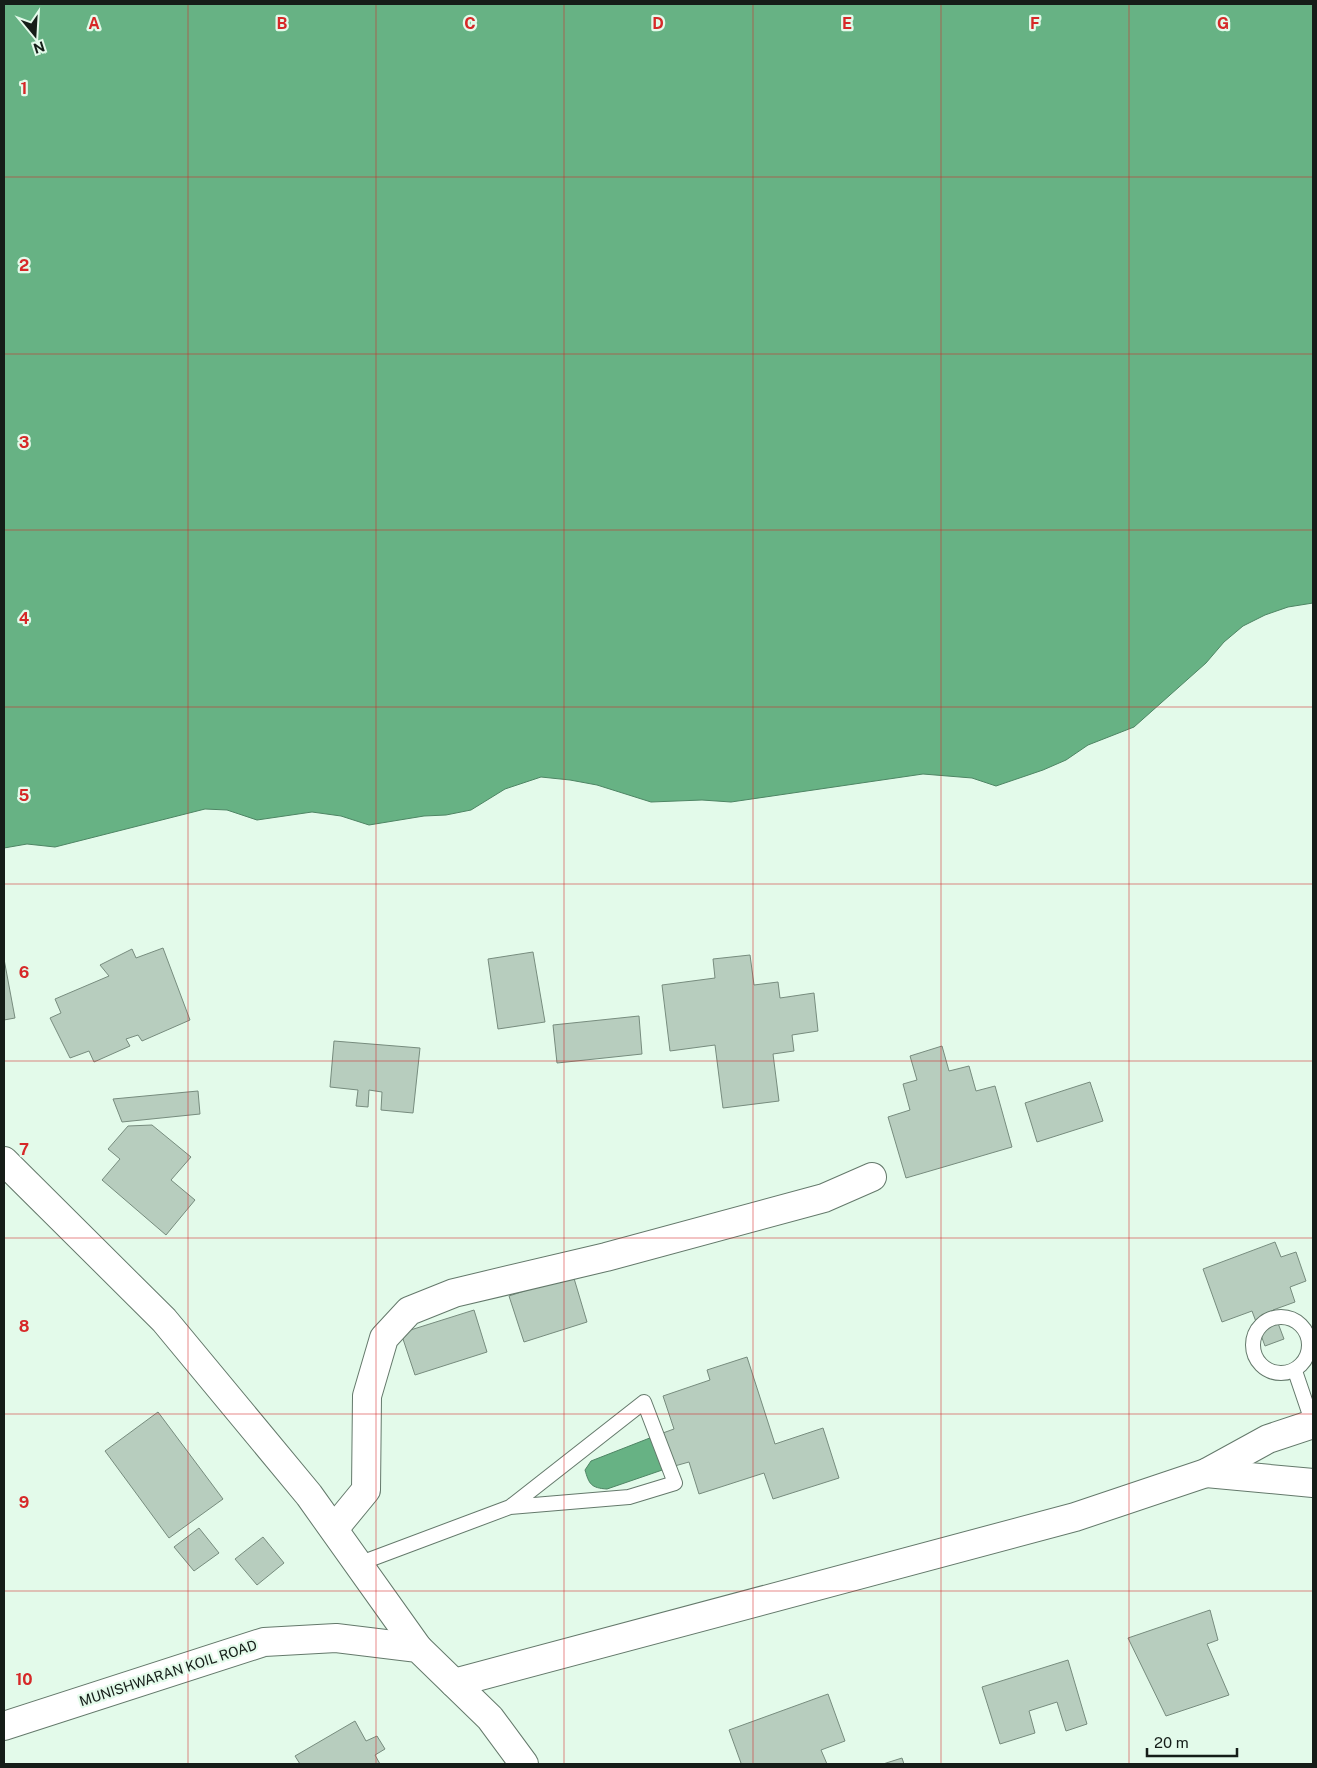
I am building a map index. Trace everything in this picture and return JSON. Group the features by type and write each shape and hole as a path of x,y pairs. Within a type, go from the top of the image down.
{"street":[{"path":"4,1161 164,1320 309,1495 418,1648 490,1718 524,1764"},
{"path":"334,1529 366,1490 367,1396 384,1338 409,1311 454,1293 606,1257 824,1198 872,1177"},
{"path":"454,1682 1075,1517 1206,1473 1268,1439 1313,1424"},
{"path":"1206,1473 1313,1482"},
{"name":"MUNISHWARAN KOIL ROAD","path":"4,1726 264,1642 336,1638 418,1648"}],"lane":[{"path":"1277,1317 1295,1320 1302,1326 1310,1343 1306,1360 1294,1371 1282,1374 1272,1372 1264,1368 1257,1361 1254,1352 1253,1343 1260,1326 1277,1317"},
{"path":"1294,1371 1313,1424"},
{"path":"358,1564 510,1507 629,1497 675,1483 644,1402 510,1507"}],"shaded area":[{"path":"4,4 1313,4 1313,603 1288,607 1265,615 1243,626 1224,642 1206,663 1134,727 1088,745 1066,760 1043,770 996,786 972,778 923,774 731,802 702,800 651,802 597,785 541,777 505,789 471,810 446,815 424,816 369,825 341,816 312,812 257,820 227,810 205,809 55,847 27,844 4,848"},
{"path":"660,1434 671,1467 607,1489 597,1488 588,1479 585,1470 591,1461"}],"building":[{"path":"163,948 190,1020 142,1041 138,1035 126,1039 130,1046 94,1062 89,1051 70,1058 50,1018 61,1013 55,999 109,976 100,965 132,949 136,958"},
{"path":"533,952 545,1022 498,1029 488,959"},
{"path":"750,955 754,985 778,982 780,998 814,993 818,1031 792,1035 794,1051 773,1054 779,1101 723,1108 715,1045 670,1051 662,985 715,978 713,959"},
{"path":"4,959 15,1018 4,1020"},
{"path":"639,1016 642,1054 557,1063 553,1025"},
{"path":"334,1041 420,1048 413,1113 381,1110 382,1092 369,1090 368,1107 356,1106 358,1090 330,1087"},
{"path":"942,1046 949,1071 969,1066 976,1091 995,1086 1012,1147 906,1178 888,1117 910,1110 903,1084 917,1080 910,1056"},
{"path":"1090,1082 1103,1121 1037,1142 1025,1103"},
{"path":"198,1091 200,1114 122,1122 113,1099"},
{"path":"152,1125 191,1157 171,1180 195,1200 166,1235 102,1180 120,1159 108,1149 128,1126"},
{"path":"1275,1242 1281,1257 1296,1252 1306,1281 1290,1287 1295,1302 1273,1310 1284,1339 1265,1346 1252,1311 1222,1322 1203,1269"},
{"path":"573,1275 587,1322 524,1342 509,1296"},
{"path":"474,1310 487,1352 415,1375 401,1333"},
{"path":"747,1357 775,1444 823,1428 839,1478 773,1499 764,1473 699,1494 689,1462 671,1467 660,1434 674,1429 663,1396 710,1380 707,1370"},
{"path":"158,1412 223,1499 169,1538 105,1451"},
{"path":"199,1528 219,1553 194,1571 174,1547"},
{"path":"263,1537 284,1563 257,1585 235,1559"},
{"path":"1210,1610 1218,1640 1207,1644 1229,1695 1166,1716 1128,1638"},
{"path":"1068,1660 1087,1724 1066,1731 1057,1702 1029,1711 1035,1733 1000,1744 982,1687"},
{"path":"828,1694 845,1741 821,1750 827,1764 739,1764 741,1763 729,1730"},
{"path":"355,1721 366,1741 377,1736 385,1749 375,1755 380,1764 300,1764 295,1756"},
{"path":"902,1758 904,1764 883,1764"}]}
